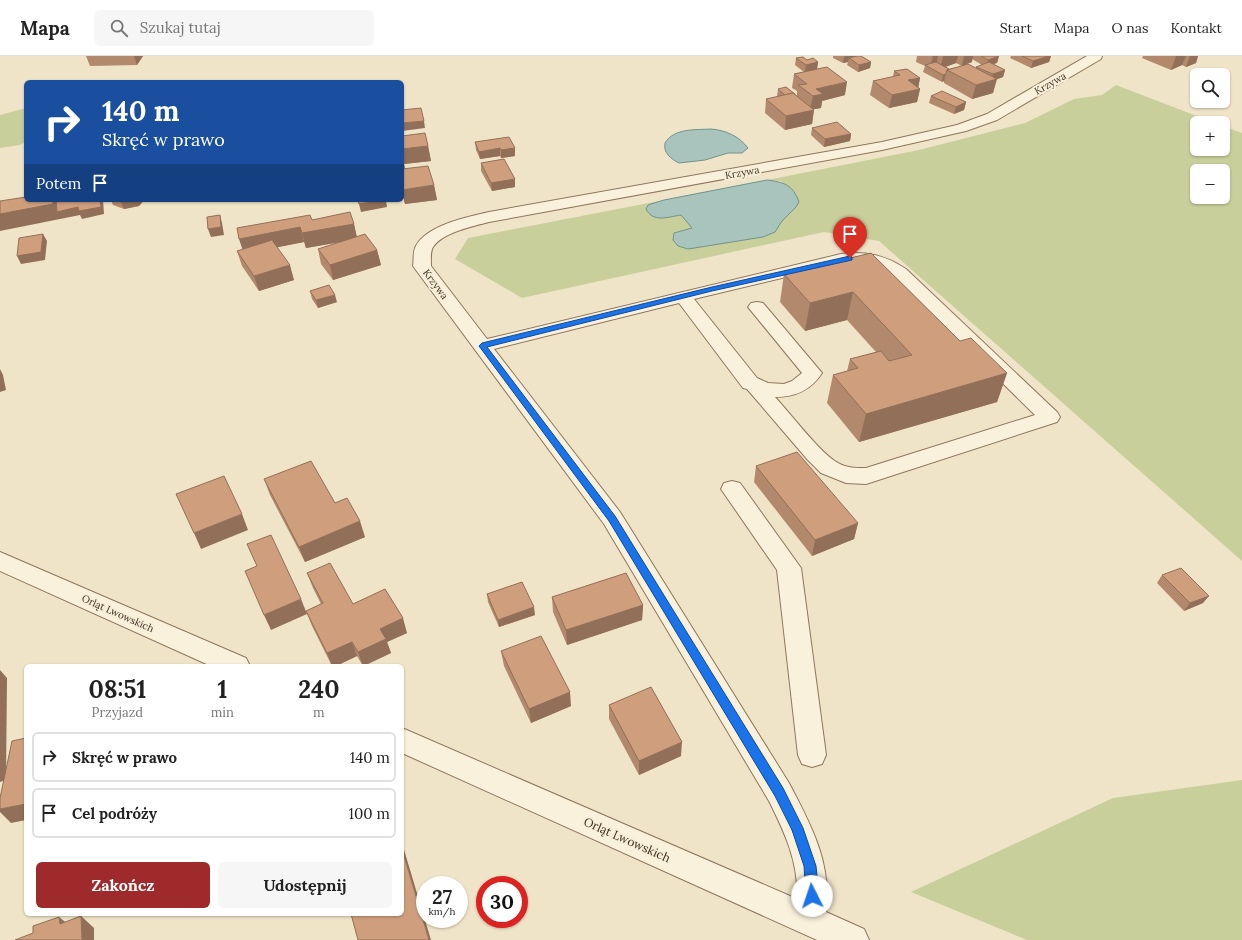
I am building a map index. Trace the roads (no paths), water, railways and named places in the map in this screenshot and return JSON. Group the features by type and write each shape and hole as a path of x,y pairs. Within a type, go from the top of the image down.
{"street":[{"name":"Krzywa","path":"809,921 812,896 810,866 797,828 779,792 612,518 422,266 424,248 435,236 458,225 495,216 882,146 961,128 992,117 1096,56"},
{"path":"482,346 684,296 841,259 858,257 874,259 888,264 900,273 1050,417 866,476 846,475 829,468 814,454 755,386"},
{"path":"684,296 750,383 762,389 776,391 794,388 807,381 812,373 757,307"},
{"path":"732,489 789,568 812,755"},
{"name":"Orląt Lwowskich","path":"0,561 232,664"},
{"name":"Orląt Lwowskich","path":"404,741 853,940"}],"water":[{"path":"711,129 731,134 748,148 742,153 728,153 705,160 679,163 666,153 665,143 669,138 679,132"},
{"path":"767,180 787,185 797,196 799,202 782,221 775,232 763,237 688,249 678,246 673,240 674,233 692,228 681,215 657,218 646,209 648,205 664,200"}]}
